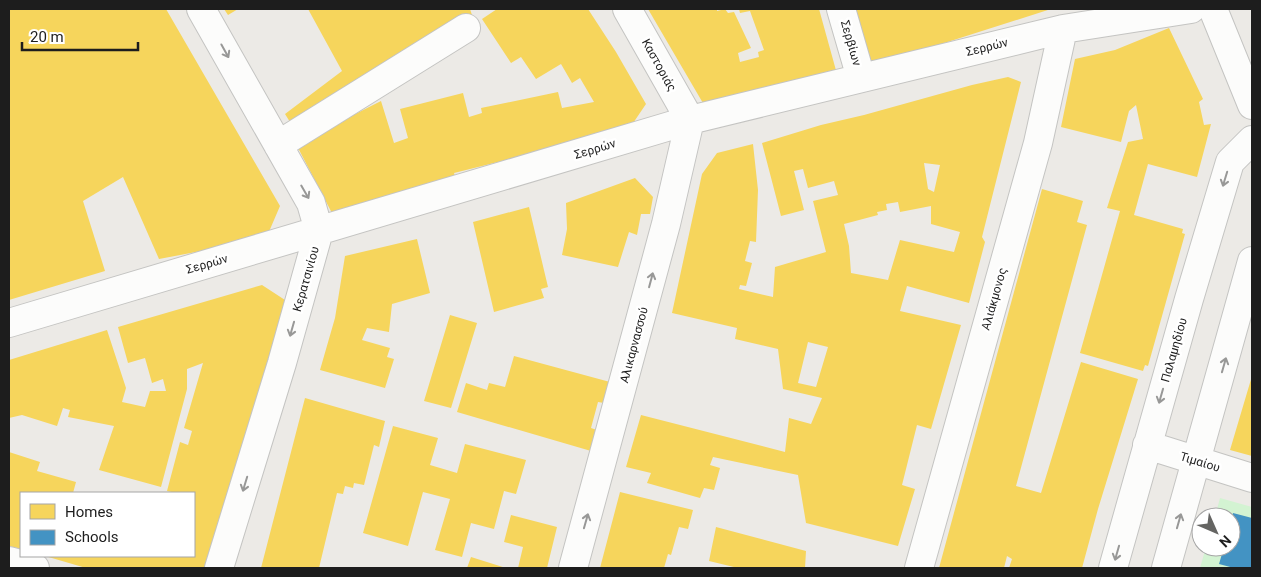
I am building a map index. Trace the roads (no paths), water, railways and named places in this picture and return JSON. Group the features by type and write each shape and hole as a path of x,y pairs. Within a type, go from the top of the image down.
{"street":[{"name":"Κερατσινίου","path":"201,9 311,203 320,231 219,568"},
{"name":"Καστοριάς","path":"627,9 690,120"},
{"name":"Σερβίων","path":"841,9 860,78"},
{"name":"Σερρών","path":"9,323 690,120 1063,29 1191,9"},
{"path":"1213,9 1252,105"},
{"path":"278,145 466,28"},
{"name":"Αλιάκμονος","path":"919,568 1038,143 1063,29"},
{"name":"Αλικαρνασσού","path":"573,568 666,224 690,120"},
{"name":"Παλαμηδίου","path":"1113,568 1230,162 1252,140"},
{"path":"1166,568 1252,261"},
{"name":"Τιμαίου","path":"1147,446 1252,478"},
{"path":"9,561 35,568"}]}
